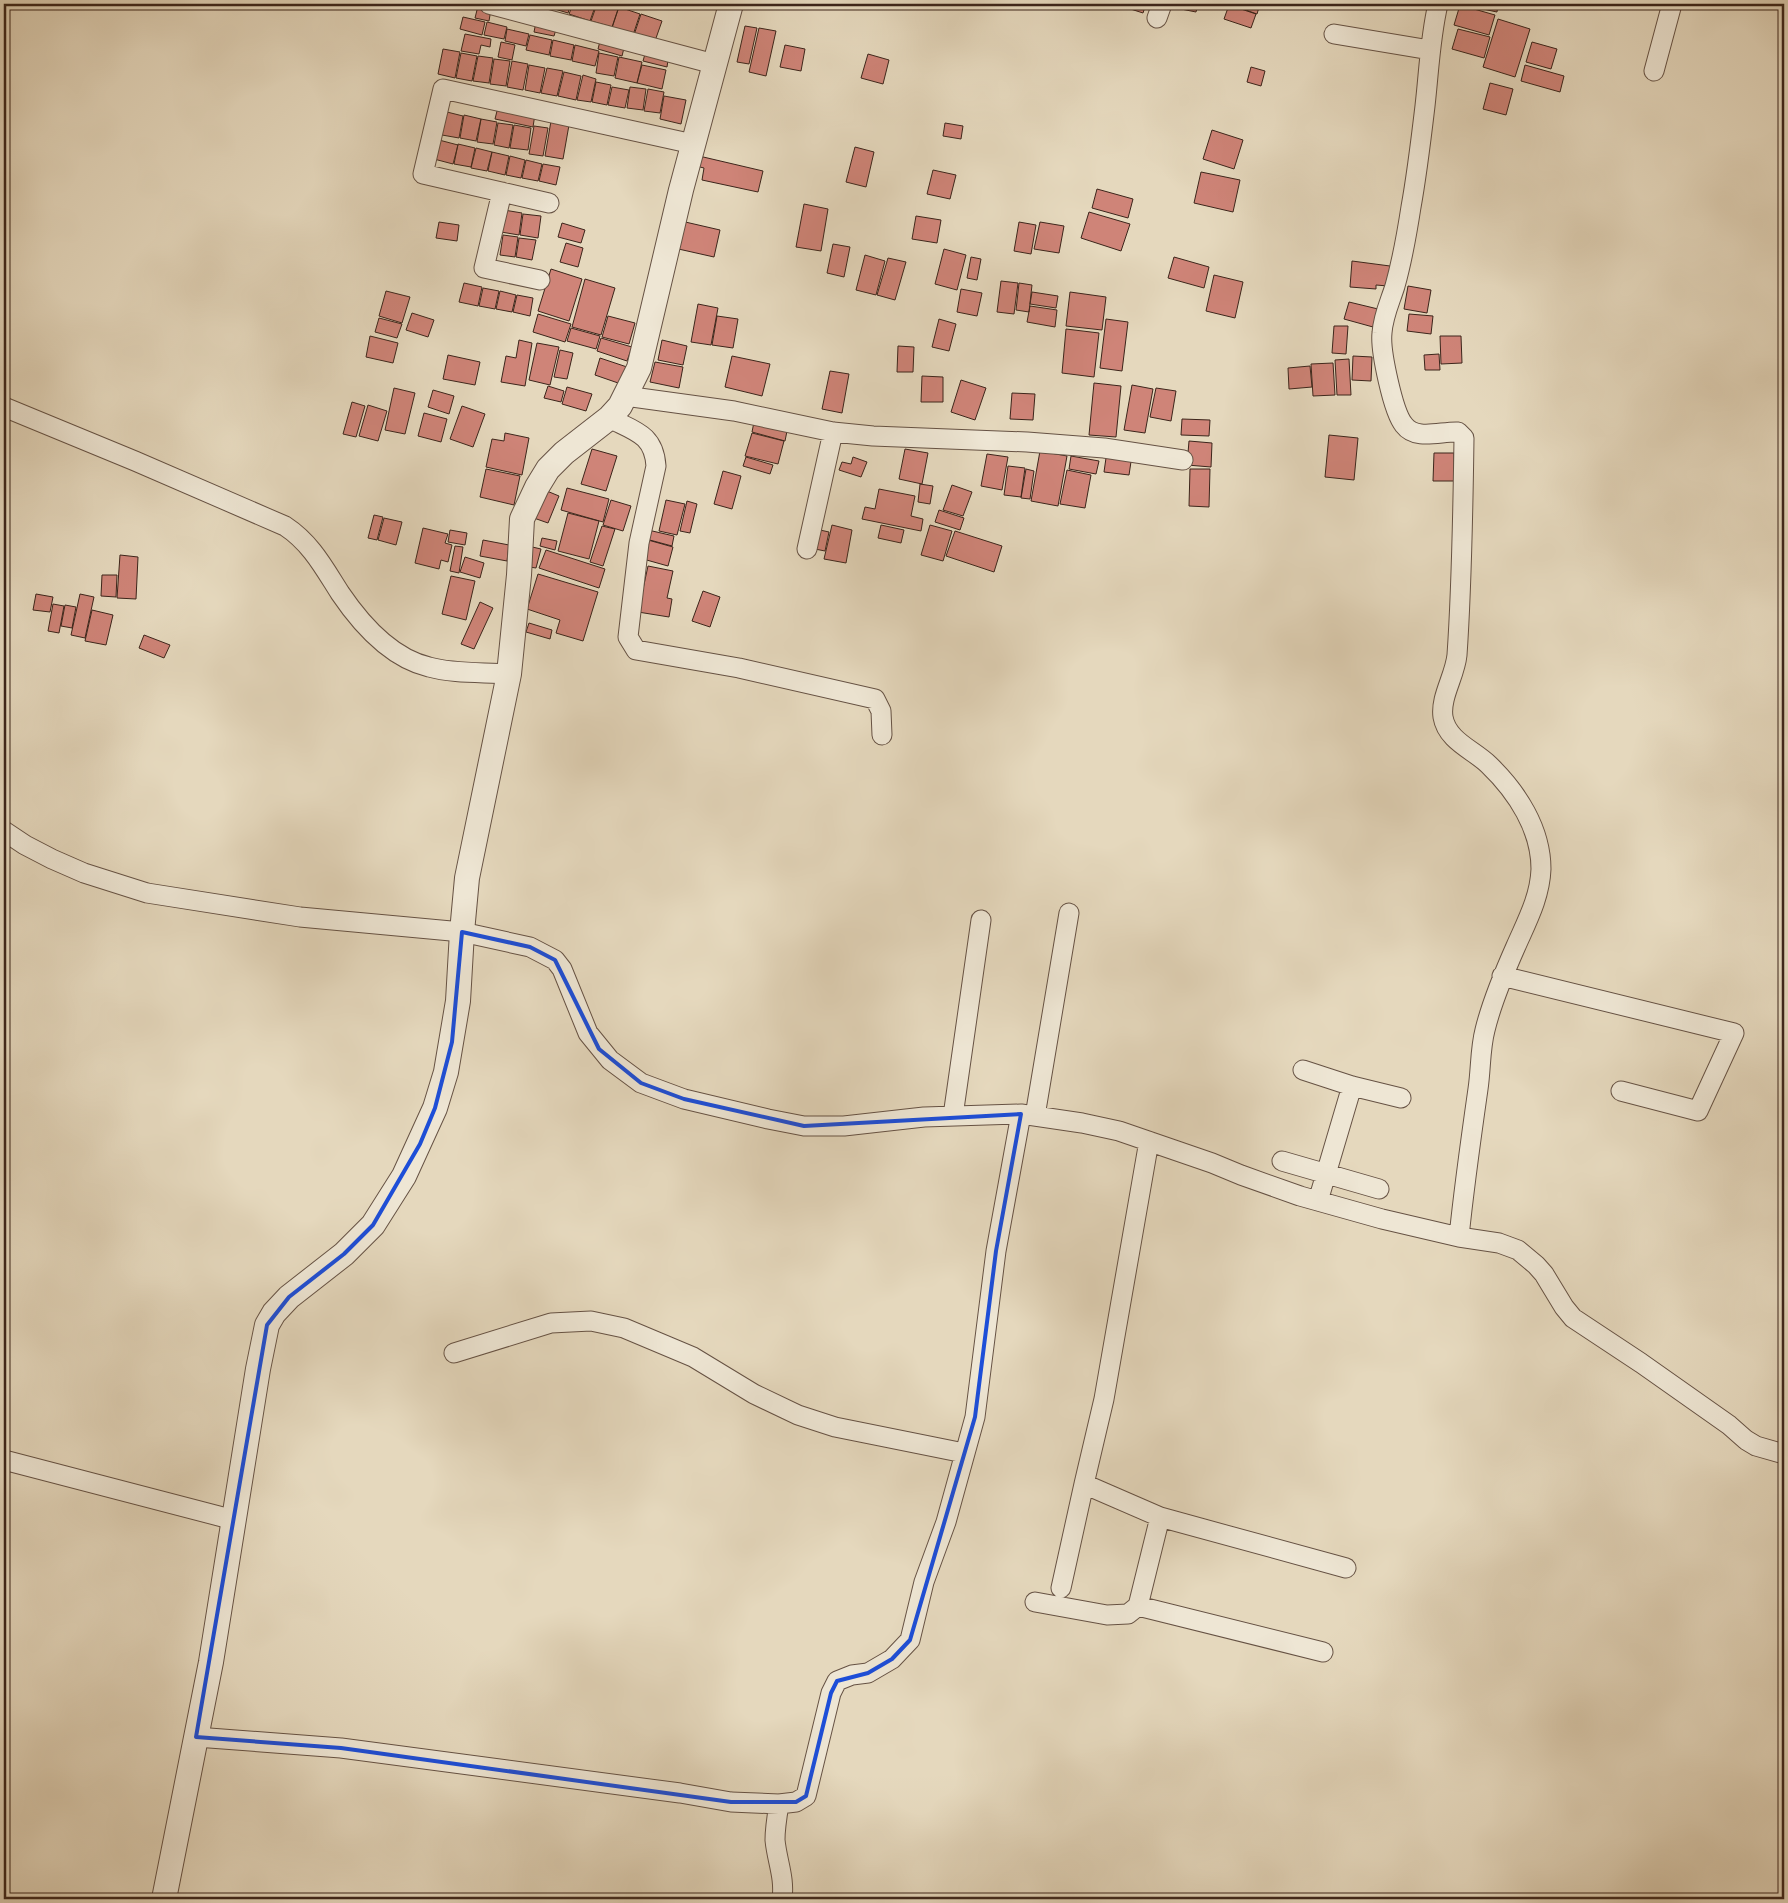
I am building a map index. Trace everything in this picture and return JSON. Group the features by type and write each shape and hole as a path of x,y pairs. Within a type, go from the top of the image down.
{"street":[{"path":"489,4 714,64"},
{"path":"164,1899 178,1838 211,1662 259,1362 267,1325 279,1306 344,1254 373,1225 404,1176 435,1108 446,1072 458,1001 468,868 509,674 519,575 522,519 527,504 548,469 564,453 609,418 620,406 634,380 642,356 693,144 731,4"},
{"path":"1438,4 1430,50 1420,155 1410,216 1395,284 1385,314 1382,335 1393,399 1399,418 1405,427 1413,432 1423,434 1458,432 1464,438 1457,658 1443,708 1443,717 1447,729 1457,740 1489,765 1522,803 1535,833 1541,870 1532,911 1502,976 1482,1043 1459,1236"},
{"path":"1654,71 1672,4"},
{"path":"1334,34 1430,50"},
{"path":"549,203 423,174 443,89 693,144"},
{"path":"502,192 484,268 540,280"},
{"path":"625,396 734,411 833,432 874,436 1027,442 1104,448 1184,460"},
{"path":"4,407 286,526 312,550 359,618 375,635 403,657 439,669 509,674"},
{"path":"609,418 645,436 652,444 655,455 656,466 639,543 628,638 636,650 739,668 876,699 882,711 882,735"},
{"path":"807,549 833,432"},
{"path":"4,831 25,846 84,873 147,893 300,917 462,932 530,947 555,960 562,969 569,982 588,1033 599,1049 619,1068 641,1083 676,1096 804,1126 844,1126 924,1117 1028,1115 1119,1131 1212,1162 1271,1186 1318,1201 1382,1219 1499,1243 1518,1250 1528,1257 1544,1274 1573,1318 1729,1425 1746,1440 1756,1446 1784,1454"},
{"path":"196,1737 341,1748 664,1791 731,1802 779,1804 796,1802 806,1796 831,1693 837,1681 852,1675 868,1673 892,1660 910,1640 924,1582 946,1522 975,1417 996,1251 1028,1115 1069,913"},
{"path":"953,1116 981,920"},
{"path":"1502,976 1734,1033 1698,1110 1620,1091"},
{"path":"1303,1070 1352,1086 1401,1098"},
{"path":"1318,1201 1352,1086"},
{"path":"1061,1588 1104,1399 1149,1141"},
{"path":"1282,1161 1379,1189"},
{"path":"454,1353 551,1322 591,1322 624,1328 693,1357 754,1394 798,1415 835,1426 964,1453"},
{"path":"4,1460 234,1520"},
{"path":"1084,1484 1160,1517 1346,1568"},
{"path":"1035,1602 1107,1615 1128,1614 1138,1606 1160,1517"},
{"path":"1138,1606 1323,1652"},
{"path":"779,1804 775,1839 783,1875 782,1899"}],"highlighted area":[{"path":"462,932 530,947 555,960 599,1049 641,1083 684,1099 804,1126 1021,1114 996,1251 975,1417 910,1640 892,1659 868,1673 837,1681 831,1693 806,1796 796,1802 731,1802 341,1748 196,1737 267,1325 289,1297 344,1254 373,1225 420,1144 435,1108 452,1042"}],"building":[{"path":"549,4 571,4 568,13 548,7"},
{"path":"573,4 596,4 590,21 569,14"},
{"path":"597,4 619,6 612,27 591,21"},
{"path":"1115,4 1146,4 1143,13"},
{"path":"1177,4 1198,4 1196,12 1176,8"},
{"path":"1229,4 1260,4 1257,14"},
{"path":"1459,4 1498,4 1497,12"},
{"path":"1229,5 1256,14 1251,28 1224,19"},
{"path":"1460,5 1495,15 1489,35 1454,25"},
{"path":"478,6 491,9 489,21 475,18"},
{"path":"619,7 640,14 633,35 612,28"},
{"path":"641,14 662,21 655,41 634,35"},
{"path":"463,17 485,22 482,35 460,29"},
{"path":"1498,19 1530,29 1515,77 1483,67"},
{"path":"487,22 507,27 504,39 484,35"},
{"path":"536,22 557,26 554,36 534,32"},
{"path":"745,26 757,28 749,64 737,62"},
{"path":"759,28 776,31 766,76 749,72"},
{"path":"507,29 529,34 526,46 505,41"},
{"path":"1458,29 1490,37 1484,58 1452,49"},
{"path":"465,34 491,39 490,47 481,45 479,54 461,51"},
{"path":"530,35 552,40 549,55 526,50"},
{"path":"553,40 574,45 571,60 550,56"},
{"path":"600,41 624,48 622,56 598,49"},
{"path":"501,42 515,45 512,60 498,57"},
{"path":"1532,42 1557,49 1551,69 1526,62"},
{"path":"575,45 599,51 595,66 572,61"},
{"path":"785,45 805,49 801,71 780,67"},
{"path":"443,49 460,52 455,78 438,74"},
{"path":"461,53 477,56 472,81 456,78"},
{"path":"599,53 618,57 614,76 596,73"},
{"path":"645,54 668,60 667,67 643,61"},
{"path":"868,54 889,60 883,84 861,78"},
{"path":"478,56 493,58 489,83 473,81"},
{"path":"619,57 642,62 637,83 615,78"},
{"path":"494,59 510,61 506,86 490,84"},
{"path":"512,61 528,64 523,90 507,87"},
{"path":"529,65 545,68 540,93 525,90"},
{"path":"642,65 666,70 662,89 637,83"},
{"path":"1525,65 1564,76 1560,92 1521,81"},
{"path":"1251,67 1265,71 1261,86 1247,82"},
{"path":"547,68 563,71 557,96 541,93"},
{"path":"564,72 581,76 576,100 558,96"},
{"path":"583,75 596,79 591,102 577,100"},
{"path":"596,82 611,85 607,105 592,102"},
{"path":"1490,83 1513,89 1506,115 1483,109"},
{"path":"612,87 629,90 625,108 608,105"},
{"path":"630,87 646,89 643,110 627,108"},
{"path":"648,89 664,92 660,113 644,111"},
{"path":"664,96 686,100 681,124 660,119"},
{"path":"498,107 535,114 533,127 495,119"},
{"path":"447,112 463,116 459,138 442,135"},
{"path":"464,115 481,119 476,141 460,138"},
{"path":"481,119 497,122 493,144 477,142"},
{"path":"551,121 569,125 563,159 545,156"},
{"path":"498,123 513,125 509,148 494,145"},
{"path":"945,123 963,126 961,139 943,136"},
{"path":"514,125 531,128 528,150 510,148"},
{"path":"534,126 548,128 543,156 529,154"},
{"path":"1212,130 1243,140 1234,169 1203,159"},
{"path":"439,140 458,145 453,164 434,159"},
{"path":"458,144 475,148 471,167 454,164"},
{"path":"855,147 874,152 866,187 846,182"},
{"path":"476,148 492,152 487,171 471,168"},
{"path":"492,152 509,156 505,175 488,171"},
{"path":"510,156 525,160 521,178 506,175"},
{"path":"699,156 763,171 758,192 702,180 704,168 696,166"},
{"path":"526,160 542,164 538,181 522,178"},
{"path":"543,164 560,167 556,185 539,181"},
{"path":"933,170 956,175 950,199 927,194"},
{"path":"1201,172 1240,180 1233,212 1194,203"},
{"path":"1097,189 1133,199 1128,218 1092,208"},
{"path":"804,204 828,209 821,251 796,247"},
{"path":"504,210 522,213 519,235 501,232"},
{"path":"1089,212 1130,224 1121,251 1081,238"},
{"path":"523,214 541,216 538,238 520,235"},
{"path":"916,216 941,220 937,243 912,239"},
{"path":"681,221 720,230 714,257 674,248"},
{"path":"439,222 459,225 457,241 436,238"},
{"path":"1019,222 1036,225 1031,254 1014,251"},
{"path":"1040,222 1064,226 1059,253 1034,249"},
{"path":"562,223 585,230 581,243 558,237"},
{"path":"503,235 518,237 515,257 500,255"},
{"path":"519,238 536,240 532,260 516,257"},
{"path":"566,243 583,248 578,267 560,262"},
{"path":"833,244 850,247 844,277 827,273"},
{"path":"944,249 966,255 957,290 935,284"},
{"path":"865,255 885,261 876,295 856,290"},
{"path":"971,257 981,259 977,280 967,278"},
{"path":"1174,257 1209,267 1204,288 1168,278"},
{"path":"888,258 906,262 895,300 877,295"},
{"path":"1352,261 1390,266 1388,286 1376,285 1376,289 1350,287"},
{"path":"551,269 582,279 569,321 538,311"},
{"path":"1214,275 1243,282 1235,318 1206,311"},
{"path":"585,279 615,288 601,335 572,327"},
{"path":"1001,281 1018,283 1014,314 997,312"},
{"path":"464,283 482,287 478,306 459,302"},
{"path":"1019,283 1032,285 1029,312 1016,310"},
{"path":"1408,286 1431,290 1427,313 1404,309"},
{"path":"483,288 499,291 495,309 479,306"},
{"path":"961,289 982,293 977,316 957,312"},
{"path":"386,291 410,297 402,323 379,316"},
{"path":"500,291 516,295 512,312 496,309"},
{"path":"1032,292 1058,296 1056,308 1030,304"},
{"path":"1070,292 1106,297 1102,330 1066,326"},
{"path":"517,295 533,298 530,316 513,312"},
{"path":"1349,302 1378,309 1373,327 1344,319"},
{"path":"698,304 718,308 711,345 691,342"},
{"path":"1030,306 1057,310 1055,327 1027,322"},
{"path":"412,313 434,320 428,337 406,330"},
{"path":"538,314 571,324 565,342 533,332"},
{"path":"1409,314 1433,316 1431,334 1407,331"},
{"path":"608,316 635,323 629,344 602,337"},
{"path":"717,316 738,319 733,348 712,345"},
{"path":"379,318 402,324 397,338 375,332"},
{"path":"939,319 956,324 949,351 932,347"},
{"path":"1106,319 1128,322 1122,371 1100,368"},
{"path":"1334,326 1348,326 1346,354 1332,353"},
{"path":"571,328 600,336 596,349 567,341"},
{"path":"1066,329 1099,333 1094,377 1062,373"},
{"path":"370,336 398,343 393,363 366,357"},
{"path":"1440,336 1461,336 1462,363 1441,364"},
{"path":"601,338 632,347 627,361 597,351"},
{"path":"519,340 532,343 525,386 501,382 506,356 516,358"},
{"path":"662,340 687,346 683,365 658,360"},
{"path":"537,343 559,347 550,385 529,380"},
{"path":"898,346 914,347 913,372 897,372"},
{"path":"560,350 573,353 567,379 554,377"},
{"path":"1439,354 1440,370 1425,370 1424,355"},
{"path":"448,355 480,362 475,385 443,379"},
{"path":"732,356 770,364 762,396 725,387"},
{"path":"1353,356 1372,357 1371,381 1352,380"},
{"path":"600,358 627,367 621,384 595,375"},
{"path":"1349,359 1351,395 1337,395 1335,360"},
{"path":"655,362 683,367 679,388 650,382"},
{"path":"1333,363 1335,395 1313,396 1311,364"},
{"path":"1310,366 1312,387 1289,389 1288,368"},
{"path":"830,371 849,374 842,413 822,409"},
{"path":"922,376 943,377 943,402 921,402"},
{"path":"961,380 986,388 975,420 951,412"},
{"path":"1094,383 1121,386 1116,437 1089,435"},
{"path":"1132,385 1153,389 1145,433 1124,430"},
{"path":"548,386 564,391 561,402 544,398"},
{"path":"567,387 592,394 586,411 562,404"},
{"path":"394,388 415,393 405,434 385,430"},
{"path":"1156,388 1176,391 1171,421 1150,417"},
{"path":"433,390 454,396 449,414 428,407"},
{"path":"1012,393 1035,394 1033,420 1010,419"},
{"path":"352,402 365,406 356,437 343,434"},
{"path":"368,405 387,411 378,441 359,436"},
{"path":"462,406 485,414 473,447 450,439"},
{"path":"424,413 447,419 441,442 418,436"},
{"path":"1182,419 1210,420 1209,436 1181,435"},
{"path":"754,422 787,431 785,441 752,432"},
{"path":"505,433 529,438 522,475 486,467 492,439 504,441"},
{"path":"752,433 784,441 778,464 745,456"},
{"path":"1329,435 1358,438 1354,480 1325,477"},
{"path":"1189,441 1212,443 1211,467 1187,465"},
{"path":"592,449 617,456 606,491 581,484"},
{"path":"905,449 928,453 922,484 899,479"},
{"path":"1040,451 1067,456 1058,506 1031,501"},
{"path":"1107,451 1132,455 1129,475 1104,472"},
{"path":"1434,453 1454,453 1454,481 1433,481"},
{"path":"987,454 1008,457 1002,490 981,486"},
{"path":"1071,456 1099,461 1096,474 1069,469"},
{"path":"746,457 773,465 770,474 743,466"},
{"path":"853,457 867,462 861,477 839,470 842,462 851,464"},
{"path":"1008,466 1025,468 1021,497 1004,495"},
{"path":"486,469 520,476 514,505 480,497"},
{"path":"1026,469 1034,471 1030,499 1021,498"},
{"path":"1190,469 1210,469 1209,507 1189,506"},
{"path":"1067,470 1091,475 1085,508 1060,504"},
{"path":"723,471 741,476 732,509 714,504"},
{"path":"920,484 933,486 930,504 918,502"},
{"path":"952,485 972,492 963,516 943,510"},
{"path":"567,488 609,499 603,522 561,510"},
{"path":"542,489 559,496 548,523 531,517"},
{"path":"879,489 915,496 911,516 923,519 921,531 862,519 865,507 875,509"},
{"path":"611,500 631,506 623,531 603,525"},
{"path":"666,500 685,504 677,535 659,531"},
{"path":"687,501 697,504 690,533 680,531"},
{"path":"939,510 964,518 960,530 935,522"},
{"path":"568,513 599,521 589,559 558,551"},
{"path":"374,515 383,517 377,540 368,538"},
{"path":"384,518 402,522 396,545 378,540"},
{"path":"832,525 852,530 846,563 824,559"},
{"path":"881,525 904,530 901,543 878,538"},
{"path":"930,525 952,531 943,561 921,555"},
{"path":"602,526 615,529 603,566 590,562"},
{"path":"423,528 448,534 445,543 452,545 448,562 441,560 439,569 415,563"},
{"path":"450,530 467,533 465,545 448,542"},
{"path":"648,530 674,536 672,546 646,539"},
{"path":"820,530 829,532 825,551 815,549"},
{"path":"955,531 1002,546 994,572 946,556"},
{"path":"542,538 557,541 555,550 540,546"},
{"path":"483,540 509,545 507,561 480,556"},
{"path":"648,540 673,547 668,566 643,559"},
{"path":"455,546 463,547 459,573 450,571"},
{"path":"528,546 541,549 536,568 523,566"},
{"path":"546,550 605,569 599,588 539,568"},
{"path":"120,555 138,557 136,599 117,598"},
{"path":"465,557 484,563 480,578 460,572"},
{"path":"648,566 673,571 667,598 672,599 669,617 638,612"},
{"path":"538,574 598,592 583,641 556,633 560,620 527,609"},
{"path":"102,575 117,575 116,597 101,596"},
{"path":"451,576 475,581 466,620 442,614"},
{"path":"703,591 720,597 710,627 692,621"},
{"path":"36,594 53,597 50,612 33,610"},
{"path":"80,594 94,597 85,638 71,635"},
{"path":"480,602 493,608 474,649 461,644"},
{"path":"53,604 64,606 59,633 48,631"},
{"path":"65,605 76,607 72,628 61,626"},
{"path":"92,610 113,615 106,645 85,641"},
{"path":"529,623 552,630 550,639 526,632"},
{"path":"144,635 170,645 164,658 139,648"}]}
